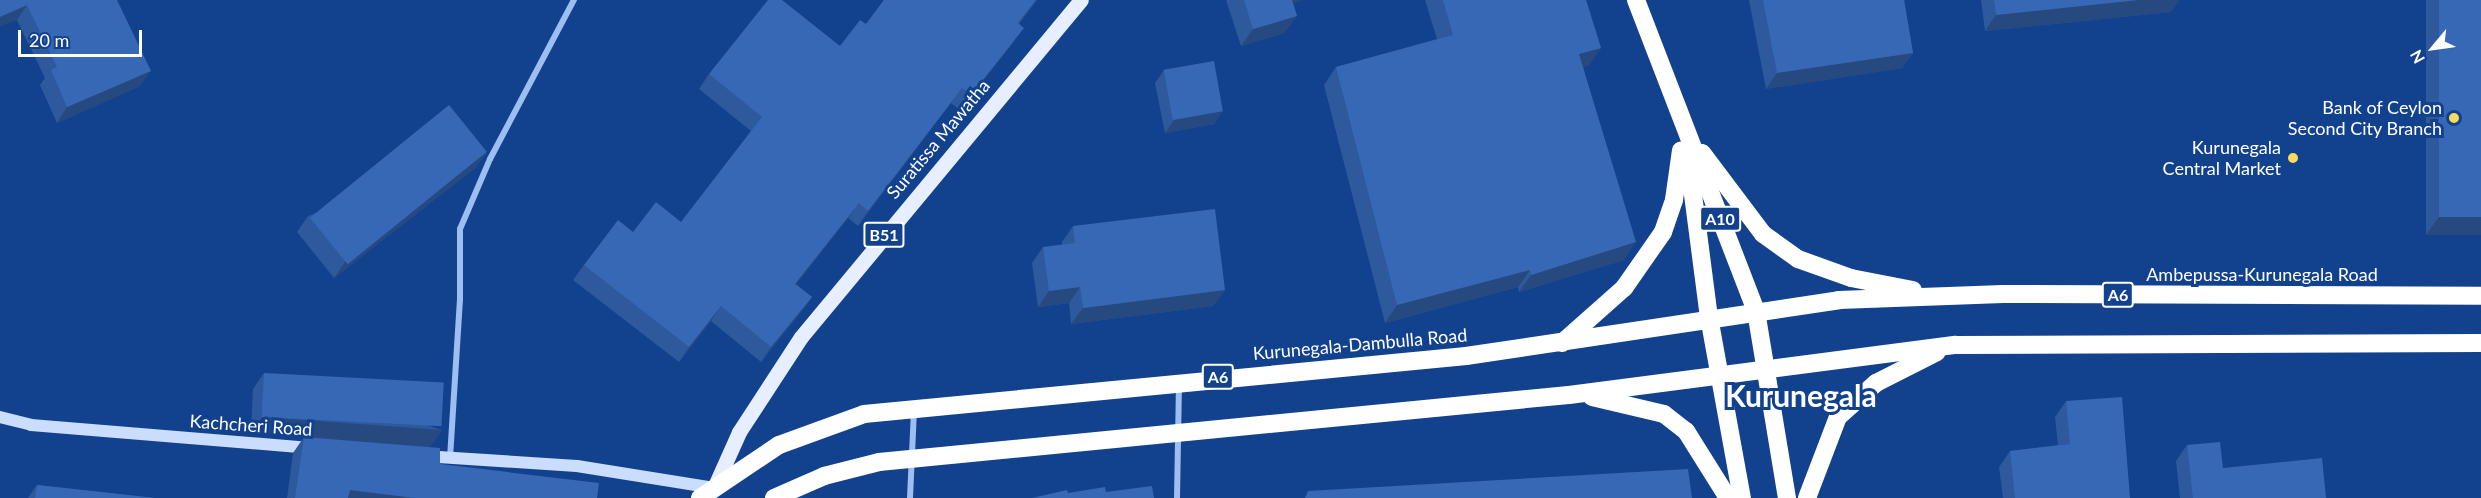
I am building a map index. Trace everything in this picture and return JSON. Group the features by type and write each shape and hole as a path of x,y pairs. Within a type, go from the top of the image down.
{"highway":[{"name":"A10","path":"1636,0 1756,311 1787,498"},
{"name":"A10","path":"1684,127 1709,318 1742,498"},
{"path":"1684,127 1740,208 1763,234 1798,259 1851,278 1944,295"},
{"path":"1562,343 1624,288 1664,232 1674,200 1684,127"},
{"name":"Ambepussa-Kurunegala Road","path":"1756,311 1839,300 1944,295 2481,297"},
{"name":"Kurunegala-Dambulla Road","path":"707,493 751,461 813,429 864,414 1179,381 1467,356 1756,311"},
{"path":"774,498 846,469 914,457 1569,395 1956,345 2481,343"},
{"path":"1807,498 1838,417 1876,383 1956,345"},
{"path":"1569,395 1607,399 1664,414 1686,431 1728,498"}],"main road":[{"name":"Suratissa Mawatha","path":"707,493 740,432 801,337 1081,0"},
{"name":"Kachcheri Road","path":"0,417 31,425 331,449"},
{"path":"408,454 577,466 707,493"}],"street":[{"path":"450,458 460,300 460,229 490,159 574,0"},
{"path":"1177,498 1179,381"},
{"path":"910,498 914,457 914,408"}],"building":[{"path":"0,0 117,0 151,71 67,107 51,70 57,67 27,5 0,17"},
{"path":"768,0 782,0 840,46 860,20 866,24 884,0 1036,0 1018,23 1024,28 971,95 962,88 868,211 859,203 795,284 812,297 771,347 721,306 689,347 584,265 618,220 633,232 656,202 681,222 762,117 709,74"},
{"path":"1244,0 1292,0 1297,16 1253,29"},
{"path":"1443,0 1586,0 1601,48 1579,54 1636,242 1531,275 1530,270 1397,305 1336,67 1453,35"},
{"path":"1763,0 1904,0 1913,53 1777,73"},
{"path":"1994,0 2138,0 1996,15"},
{"name":"Bank of Ceylon Second City Branch","path":"2439,0 2481,0 2481,217 2439,217"},
{"path":"1214,61 1223,111 1173,120 1164,70"},
{"path":"449,105 487,152 348,264 310,218"},
{"path":"1215,209 1225,290 1083,308 1080,287 1049,291 1043,247 1075,243 1073,226"},
{"path":"264,373 444,382 441,426 262,417"},
{"path":"2122,397 2130,498 2015,498 2010,451 2070,444 2066,401"},
{"path":"304,437 440,448 440,464 599,483 597,498 415,498 350,490 348,498 295,498"},
{"path":"2220,442 2223,468 2322,458 2326,498 2193,498 2187,445"},
{"path":"1688,469 1692,498 1305,498 1308,491"},
{"path":"37,485 155,498 35,498"},
{"path":"1152,486 1154,498 1032,498 1067,490 1068,493 1105,487 1106,492"}],"place":[{"name":"Bank of Ceylon Second City Branch","path":"2454,118"},
{"name":"Kurunegala Central Market","path":"2293,158"}],"district":[{"name":"Kurunegala","path":"1801,395"}]}
